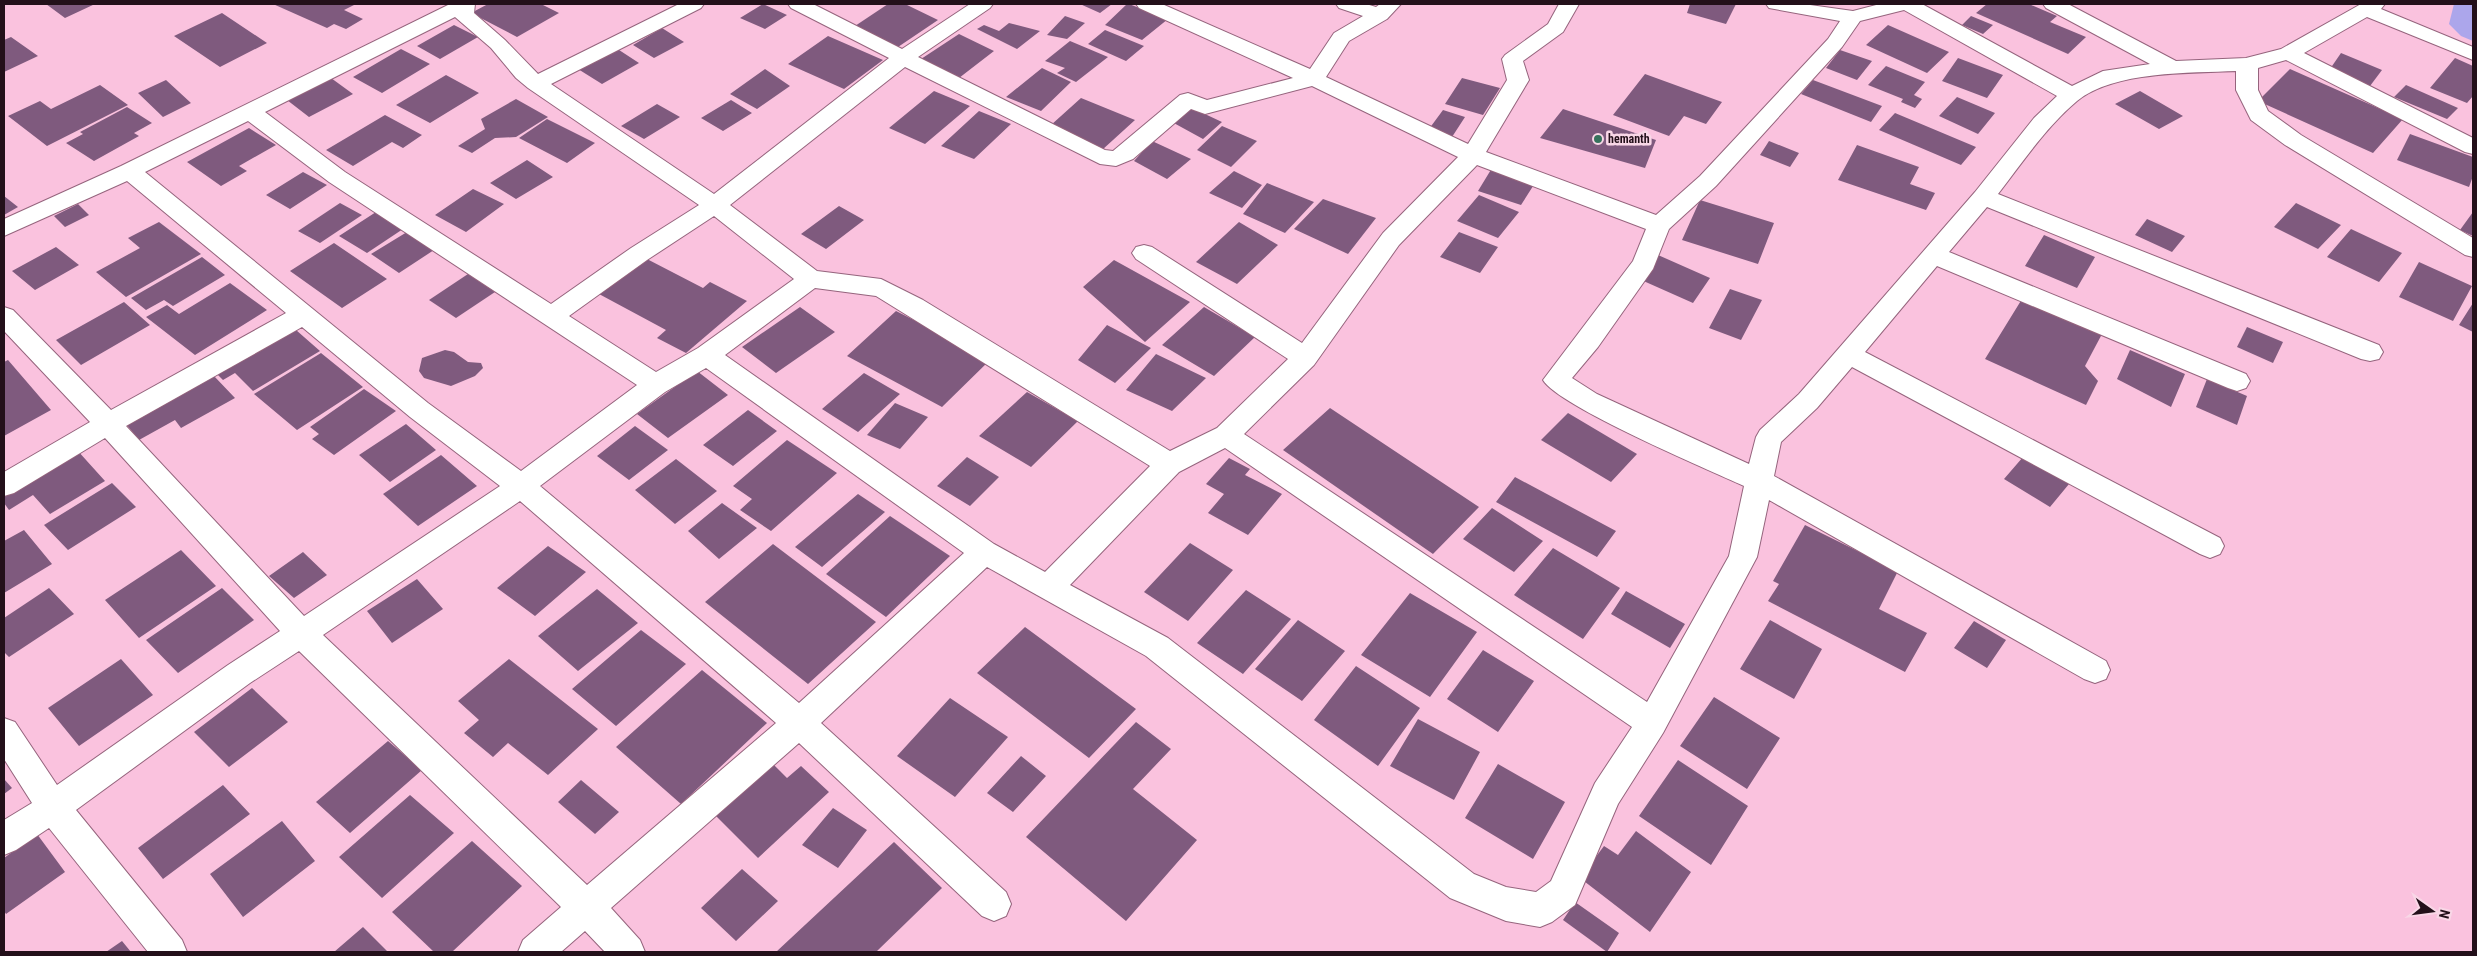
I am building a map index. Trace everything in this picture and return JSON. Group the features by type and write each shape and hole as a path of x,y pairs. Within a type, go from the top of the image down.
{"street":[{"path":"4,228 129,171 251,112 464,4 464,15 498,44 523,73 715,205 811,279 881,288 914,306 1168,464"},
{"path":"536,83 694,4"},
{"path":"798,4 1100,157 1116,159 1125,154 1188,100 1205,107 1314,79 1341,37 1385,10"},
{"path":"552,316 639,254 715,205 904,57 983,4"},
{"path":"1146,4 1314,79 1473,155 1659,224"},
{"path":"1346,4 1385,10"},
{"path":"1049,587 1168,464 1226,435 1305,358 1391,239 1473,155 1518,80 1512,58 1556,28 1569,4"},
{"path":"1776,4 1853,17 1903,4"},
{"path":"1908,4 2071,95"},
{"path":"2053,4 2172,67"},
{"path":"707,355 984,552 1157,647 1462,886 1506,904 1540,910 1563,893 1606,794 1652,723 1743,557 1761,482 1769,437 1808,401 1983,197 2042,123 2071,95 2110,76 2172,67 2247,64 2288,53 2371,7 2473,54"},
{"path":"1853,17 1835,43 1708,182 1659,224 1644,263 1589,340 1556,380 1588,401 1761,482 2095,670"},
{"path":"2288,53 2473,147"},
{"path":"2247,64 2247,90 2259,115 2293,140 2473,248"},
{"path":"251,112 337,177 656,385"},
{"path":"129,171 419,410 521,486 799,723 994,904"},
{"path":"1983,197 2370,352"},
{"path":"1144,253 1305,358"},
{"path":"1933,255 2237,381"},
{"path":"4,839 53,807 239,674 302,634 521,486 656,385 707,355 811,279"},
{"path":"4,485 108,424 303,315"},
{"path":"4,316 108,424 302,634 587,908 628,952"},
{"path":"1848,354 2210,546"},
{"path":"1226,435 1652,723"},
{"path":"536,952 799,723 984,552"},
{"path":"4,732 53,807 170,952"}],"shaded area":[{"path":"2454,4 2473,4 2473,41 2461,36 2449,24"}],"building":[{"path":"46,4 95,4 65,18"},
{"path":"273,4 356,4 344,10 363,19 346,29 334,24 327,28"},
{"path":"488,4 541,4 559,13 517,37 471,13"},
{"path":"763,4 787,15 765,29 740,18"},
{"path":"888,4 905,4 938,20 898,47 855,26"},
{"path":"1080,4 1112,4 1100,13"},
{"path":"1127,4 1168,19 1142,40 1105,25"},
{"path":"1690,4 1736,4 1726,24 1687,13"},
{"path":"1987,4 2029,4 2057,16 2050,22 2086,37 2068,54 1976,13"},
{"path":"222,13 267,43 220,67 174,36"},
{"path":"1065,16 1085,23 1067,39 1047,35"},
{"path":"1971,16 1993,25 1983,34 1962,25"},
{"path":"1009,23 1040,31 1017,49 977,29 984,25 999,31"},
{"path":"454,25 478,37 440,59 417,46"},
{"path":"1888,25 1949,52 1927,73 1866,45"},
{"path":"662,28 684,42 654,58 633,45"},
{"path":"1105,30 1144,46 1126,61 1088,44"},
{"path":"959,34 994,51 959,78 921,59"},
{"path":"828,36 883,60 844,89 788,64"},
{"path":"11,37 38,56 4,72 4,40"},
{"path":"1070,41 1108,57 1076,82 1057,73 1065,68 1045,61"},
{"path":"616,48 639,63 602,84 578,69"},
{"path":"401,49 430,64 382,93 353,77"},
{"path":"1840,50 1872,61 1857,80 1826,68"},
{"path":"2341,53 2382,70 2370,86 2330,69"},
{"path":"1958,58 2003,75 1987,98 1942,81"},
{"path":"2455,58 2473,66 2473,96 2467,103 2430,88"},
{"path":"1886,66 1925,82 1914,95 1922,99 1915,108 1901,102 1903,99 1868,85"},
{"path":"1042,68 1071,82 1041,111 1006,97"},
{"path":"765,69 790,86 757,109 730,94"},
{"path":"2290,69 2403,119 2373,153 2258,101"},
{"path":"1645,74 1722,102 1706,124 1684,116 1669,136 1613,115"},
{"path":"446,75 479,93 430,123 396,105"},
{"path":"331,78 353,94 309,117 287,100"},
{"path":"1462,78 1500,88 1483,115 1445,104"},
{"path":"166,80 191,103 163,117 138,93"},
{"path":"1813,80 1882,106 1871,122 1801,94"},
{"path":"100,85 128,105 47,146 8,116 40,101 51,109"},
{"path":"2406,85 2458,108 2447,119 2394,97"},
{"path":"934,91 970,106 925,144 889,128"},
{"path":"2140,91 2183,116 2159,129 2115,104"},
{"path":"1957,97 1995,113 1978,134 1939,116"},
{"path":"1081,98 1135,120 1102,150 1051,125"},
{"path":"516,99 548,117 516,137 495,138 472,153 458,146 485,129 481,119"},
{"path":"731,100 752,113 723,131 701,118"},
{"path":"657,104 680,117 644,139 621,126"},
{"path":"127,107 152,123 134,133 139,136 94,161 66,143 83,134 80,132"},
{"path":"1192,108 1222,122 1203,139 1172,122"},
{"name":"hemanth","path":"1563,109 1656,140 1645,168 1540,138"},
{"path":"1443,110 1465,117 1452,137 1429,129"},
{"path":"979,111 1011,124 974,159 941,146"},
{"path":"1895,113 1976,147 1961,165 1879,130"},
{"path":"385,115 422,135 403,148 392,142 353,166 326,150"},
{"path":"547,119 595,143 567,163 519,138"},
{"path":"1222,126 1257,141 1231,167 1197,150"},
{"path":"249,128 276,145 239,166 247,171 221,186 187,162"},
{"path":"2410,134 2473,157 2473,176 2469,187 2397,160"},
{"path":"1152,141 1191,159 1167,179 1134,161"},
{"path":"1769,141 1799,153 1790,167 1760,155"},
{"path":"1857,145 1919,167 1910,184 1935,193 1926,210 1838,180"},
{"path":"527,160 553,177 516,199 490,183"},
{"path":"1492,168 1535,183 1521,205 1478,191"},
{"path":"1234,171 1262,185 1242,208 1209,193"},
{"path":"303,172 327,185 290,209 266,195"},
{"path":"1267,183 1314,202 1285,233 1243,214"},
{"path":"473,189 504,204 466,232 435,215"},
{"path":"1479,195 1519,212 1498,238 1457,221"},
{"path":"4,196 18,207 4,215"},
{"path":"1323,199 1376,218 1348,254 1294,229"},
{"path":"1700,200 1774,223 1758,264 1682,240"},
{"path":"340,203 362,215 320,243 298,231"},
{"path":"2296,203 2341,225 2318,249 2274,227"},
{"path":"78,204 89,215 65,227 54,216"},
{"path":"839,206 864,220 826,249 801,234"},
{"path":"376,212 403,229 367,253 339,236"},
{"path":"2473,212 2473,236 2460,230"},
{"path":"2147,219 2185,236 2172,252 2135,235"},
{"path":"159,222 201,254 126,297 96,272 140,248 128,238"},
{"path":"1239,222 1278,245 1237,284 1196,262"},
{"path":"2351,229 2402,253 2379,282 2327,257"},
{"path":"407,232 434,250 399,273 371,254"},
{"path":"1459,232 1498,247 1480,273 1440,257"},
{"path":"2044,235 2095,257 2077,288 2025,266"},
{"path":"334,243 387,279 342,308 290,271"},
{"path":"56,247 79,265 35,290 12,271"},
{"path":"1658,255 1710,278 1693,303 1639,279"},
{"path":"202,257 225,275 173,306 164,300 146,310 131,298"},
{"path":"645,258 703,288 710,282 747,301 686,353 657,338 666,330 599,294"},
{"path":"1114,260 1190,302 1145,342 1083,287"},
{"path":"2419,262 2472,286 2453,321 2399,297"},
{"path":"468,274 495,292 456,318 429,300"},
{"path":"230,283 267,310 195,355 146,317 167,305 179,314"},
{"path":"1730,289 1762,300 1741,340 1709,328"},
{"path":"2022,299 2102,334 2085,366 2098,381 2086,405 1985,359"},
{"path":"124,302 150,325 81,365 56,340"},
{"path":"2473,303 2473,332 2459,325"},
{"path":"800,307 835,332 776,373 742,347"},
{"path":"1204,307 1255,337 1214,376 1162,345"},
{"path":"896,311 991,359 942,407 847,356"},
{"path":"1107,325 1151,348 1115,383 1078,360"},
{"path":"2247,327 2283,342 2273,363 2237,347"},
{"path":"296,330 320,351 253,391 235,373 223,380 217,374"},
{"path":"445,350 454,352 468,362 481,363 483,368 475,376 451,386 424,378 419,371 422,358"},
{"path":"2130,350 2185,374 2171,407 2117,379"},
{"path":"321,353 363,387 297,430 254,394"},
{"path":"1156,354 1206,378 1172,411 1126,390"},
{"path":"8,360 51,410 4,436 4,362"},
{"path":"697,371 728,395 668,438 637,414"},
{"path":"864,373 900,394 858,432 822,409"},
{"path":"214,376 235,398 181,428 175,420 139,440 126,424"},
{"path":"2207,379 2247,396 2237,425 2196,407"},
{"path":"364,389 396,411 334,455 312,439 319,434 310,427"},
{"path":"1027,392 1078,421 1031,467 979,436"},
{"path":"895,403 928,417 900,449 867,435"},
{"path":"1330,408 1479,507 1433,554 1283,450"},
{"path":"748,410 777,431 733,466 703,445"},
{"path":"1568,413 1637,454 1611,482 1541,440"},
{"path":"406,424 436,450 390,482 359,455"},
{"path":"635,426 668,450 629,480 597,456"},
{"path":"787,440 837,473 771,531 740,510 752,499 733,486"},
{"path":"77,450 105,481 50,514 33,495 9,510 4,503 4,493"},
{"path":"441,455 477,486 418,526 383,494"},
{"path":"967,457 999,477 970,506 937,486"},
{"path":"2023,457 2069,484 2050,507 2004,479"},
{"path":"1229,458 1250,469 1245,475 1282,494 1248,535 1208,513 1224,494 1206,484"},
{"path":"676,459 717,491 675,524 635,490"},
{"path":"1515,477 1616,531 1597,557 1496,502"},
{"path":"112,483 136,507 68,550 44,525"},
{"path":"858,494 885,512 822,567 795,547"},
{"path":"722,503 757,528 719,559 688,531"},
{"path":"1492,508 1543,541 1514,572 1463,539"},
{"path":"890,516 950,556 886,617 826,574"},
{"path":"1805,525 1898,571 1879,609 1927,633 1905,672 1768,601 1779,584 1773,581"},
{"path":"24,530 52,564 4,593 4,541"},
{"path":"1190,543 1233,570 1188,621 1144,592"},
{"path":"773,544 876,622 808,684 705,602"},
{"path":"548,546 586,572 535,616 497,588"},
{"path":"1553,548 1620,588 1583,639 1514,595"},
{"path":"181,550 216,586 139,638 105,600"},
{"path":"303,552 327,575 294,598 269,576"},
{"path":"417,579 443,609 392,643 367,611"},
{"path":"49,588 74,614 9,657 4,652 4,618"},
{"path":"222,588 254,620 178,673 146,640"},
{"path":"597,589 638,623 578,671 538,636"},
{"path":"1246,590 1291,619 1243,674 1197,643"},
{"path":"1626,591 1685,624 1670,648 1611,614"},
{"path":"1410,593 1477,632 1430,697 1361,655"},
{"path":"1298,620 1345,651 1302,701 1255,669"},
{"path":"1770,620 1822,649 1794,699 1740,669"},
{"path":"1974,621 2006,640 1987,668 1954,648"},
{"path":"1025,627 1136,709 1089,758 977,673"},
{"path":"641,630 686,664 616,726 572,689"},
{"path":"1483,650 1534,681 1498,732 1447,699"},
{"path":"121,659 153,695 79,746 48,708"},
{"path":"509,659 598,729 548,775 508,743 493,757 464,733 479,720 458,701"},
{"path":"1356,666 1420,708 1378,766 1314,720"},
{"path":"702,670 767,723 681,804 616,747"},
{"path":"252,688 288,722 229,767 194,732"},
{"path":"1714,697 1780,738 1747,789 1680,746"},
{"path":"950,698 1008,737 955,797 897,756"},
{"path":"1418,719 1480,752 1454,800 1390,766"},
{"path":"1136,722 1171,749 1133,789 1197,840 1126,921 1026,837"},
{"path":"388,741 422,770 350,833 316,802"},
{"path":"1021,756 1046,776 1013,812 987,793"},
{"path":"1678,760 1748,806 1711,865 1639,816"},
{"path":"772,763 787,778 801,766 829,792 758,858 714,814"},
{"path":"1498,764 1565,802 1533,859 1465,818"},
{"path":"4,779 12,788 4,794"},
{"path":"581,780 619,812 595,834 558,802"},
{"path":"223,785 250,814 163,879 138,848"},
{"path":"410,795 454,833 382,898 339,857"},
{"path":"833,808 867,830 838,868 802,845"},
{"path":"282,821 315,861 243,917 210,874"},
{"path":"1636,831 1691,872 1650,932 1580,878 1604,846 1618,855"},
{"path":"37,834 65,872 6,914 4,911 4,858"},
{"path":"472,841 522,886 452,952 434,952 392,912"},
{"path":"894,842 942,888 876,952 776,952"},
{"path":"742,869 778,901 736,941 701,908"},
{"path":"1575,902 1619,933 1607,952 1563,920"},
{"path":"363,927 388,952 334,952"},
{"path":"122,941 131,952 106,952"}],"place":[{"name":"hemanth","path":"1598,139"}]}
